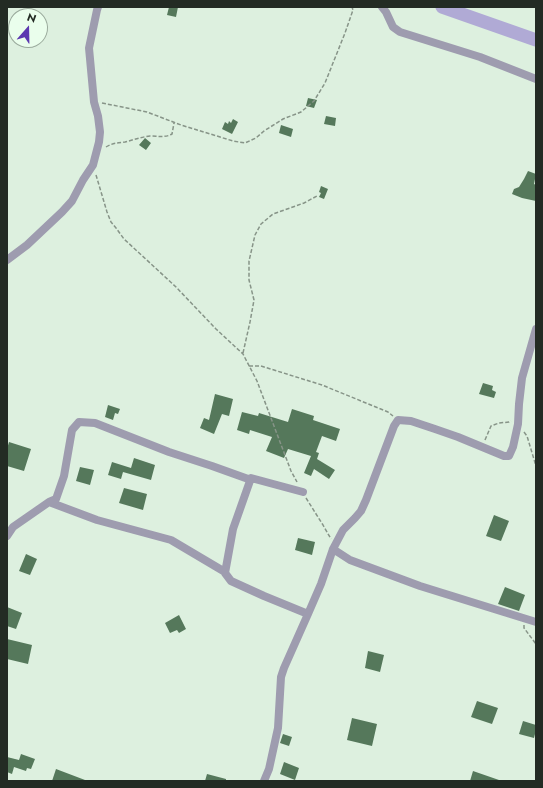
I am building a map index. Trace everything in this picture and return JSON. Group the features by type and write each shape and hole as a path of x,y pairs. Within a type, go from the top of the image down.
{"street":[{"path":"7,260 27,245 72,201 93,165 100,132 94,102 89,48 96,10 98,7"},
{"path":"382,7 393,27 400,32 480,57 536,79"},
{"path":"264,781 269,768 278,728 281,677 284,668 321,584 334,548 343,530 364,506 394,426 398,420 411,421 458,437 504,456 509,456 513,447 518,421 522,378 536,329"},
{"path":"7,536 13,527 56,498 64,476 72,430 79,422 95,423 169,452 251,480 251,478 303,492"},
{"path":"225,572 233,529 251,480"},
{"path":"49,502 97,520 171,540 225,572 231,581 308,614"},
{"path":"334,548 350,560 420,586 536,622"}],"path":[{"path":"94,102 147,112 233,141 245,143 256,138 284,120 301,112 314,101 325,83 345,33 353,10 352,7"},
{"path":"96,156 109,144 151,136 168,136 172,134 174,122"},
{"path":"93,165 111,222 124,239 176,287 242,354 257,381 291,471 334,548"},
{"path":"242,354 254,300 249,280 249,261 255,234 261,224 273,214 304,203 317,196"},
{"path":"249,366 261,366 322,385 388,412 398,420"},
{"path":"477,446 484,441 492,426 499,423 518,421 527,436 536,466"},
{"path":"522,617 524,628 536,644"}],"building":[{"path":"169,7 178,7 176,17 167,15"},
{"path":"308,98 317,100 314,108 306,106"},
{"path":"326,116 336,118 335,126 324,124"},
{"path":"233,119 238,122 232,134 222,129 225,122 228,124 229,121 231,123"},
{"path":"281,125 293,129 291,137 279,133"},
{"path":"145,138 151,143 146,150 139,145"},
{"path":"528,171 536,174 534,184 536,185 536,201 512,194 514,189 519,187"},
{"path":"321,186 328,189 324,199 319,197 321,193 319,192"},
{"path":"483,383 493,386 492,390 496,392 494,398 479,394"},
{"path":"215,394 233,399 229,416 222,414 214,434 200,428 204,418 209,420"},
{"path":"108,405 120,409 118,414 115,413 113,420 105,417"},
{"path":"292,409 314,416 313,420 340,429 336,441 322,436 316,452 319,453 317,459 335,470 329,479 314,469 311,476 304,473 311,456 288,449 284,458 266,451 272,437 250,430 249,434 237,430 242,412 258,416 259,413 288,422"},
{"path":"9,442 31,449 24,471 7,466 7,449"},
{"path":"134,458 155,465 151,480 123,472 121,479 108,475 112,462 131,468"},
{"path":"80,467 94,470 90,485 76,481"},
{"path":"124,488 147,494 143,510 119,503"},
{"path":"494,515 509,521 501,541 486,536"},
{"path":"298,538 315,542 312,555 295,550"},
{"path":"26,554 37,559 30,575 19,571"},
{"path":"505,587 525,595 519,611 498,604"},
{"path":"7,607 22,613 16,629 7,626"},
{"path":"179,615 186,629 179,633 177,630 170,633 165,623"},
{"path":"7,639 32,645 28,664 7,659"},
{"path":"368,651 384,655 380,672 365,668"},
{"path":"477,701 498,708 492,724 471,717"},
{"path":"352,718 377,724 372,746 347,740"},
{"path":"523,721 536,725 534,738 519,734"},
{"path":"283,734 292,737 289,746 280,743"},
{"path":"21,754 35,759 31,769 27,768 26,771 14,767 12,774 7,772 7,757 19,760"},
{"path":"284,762 299,768 295,780 280,774"},
{"path":"56,769 85,780 85,781 52,781"},
{"path":"473,771 499,780 499,781 470,781"},
{"path":"207,774 226,779 226,781 205,781"}],"waterway":[{"path":"442,7 536,40"}]}
